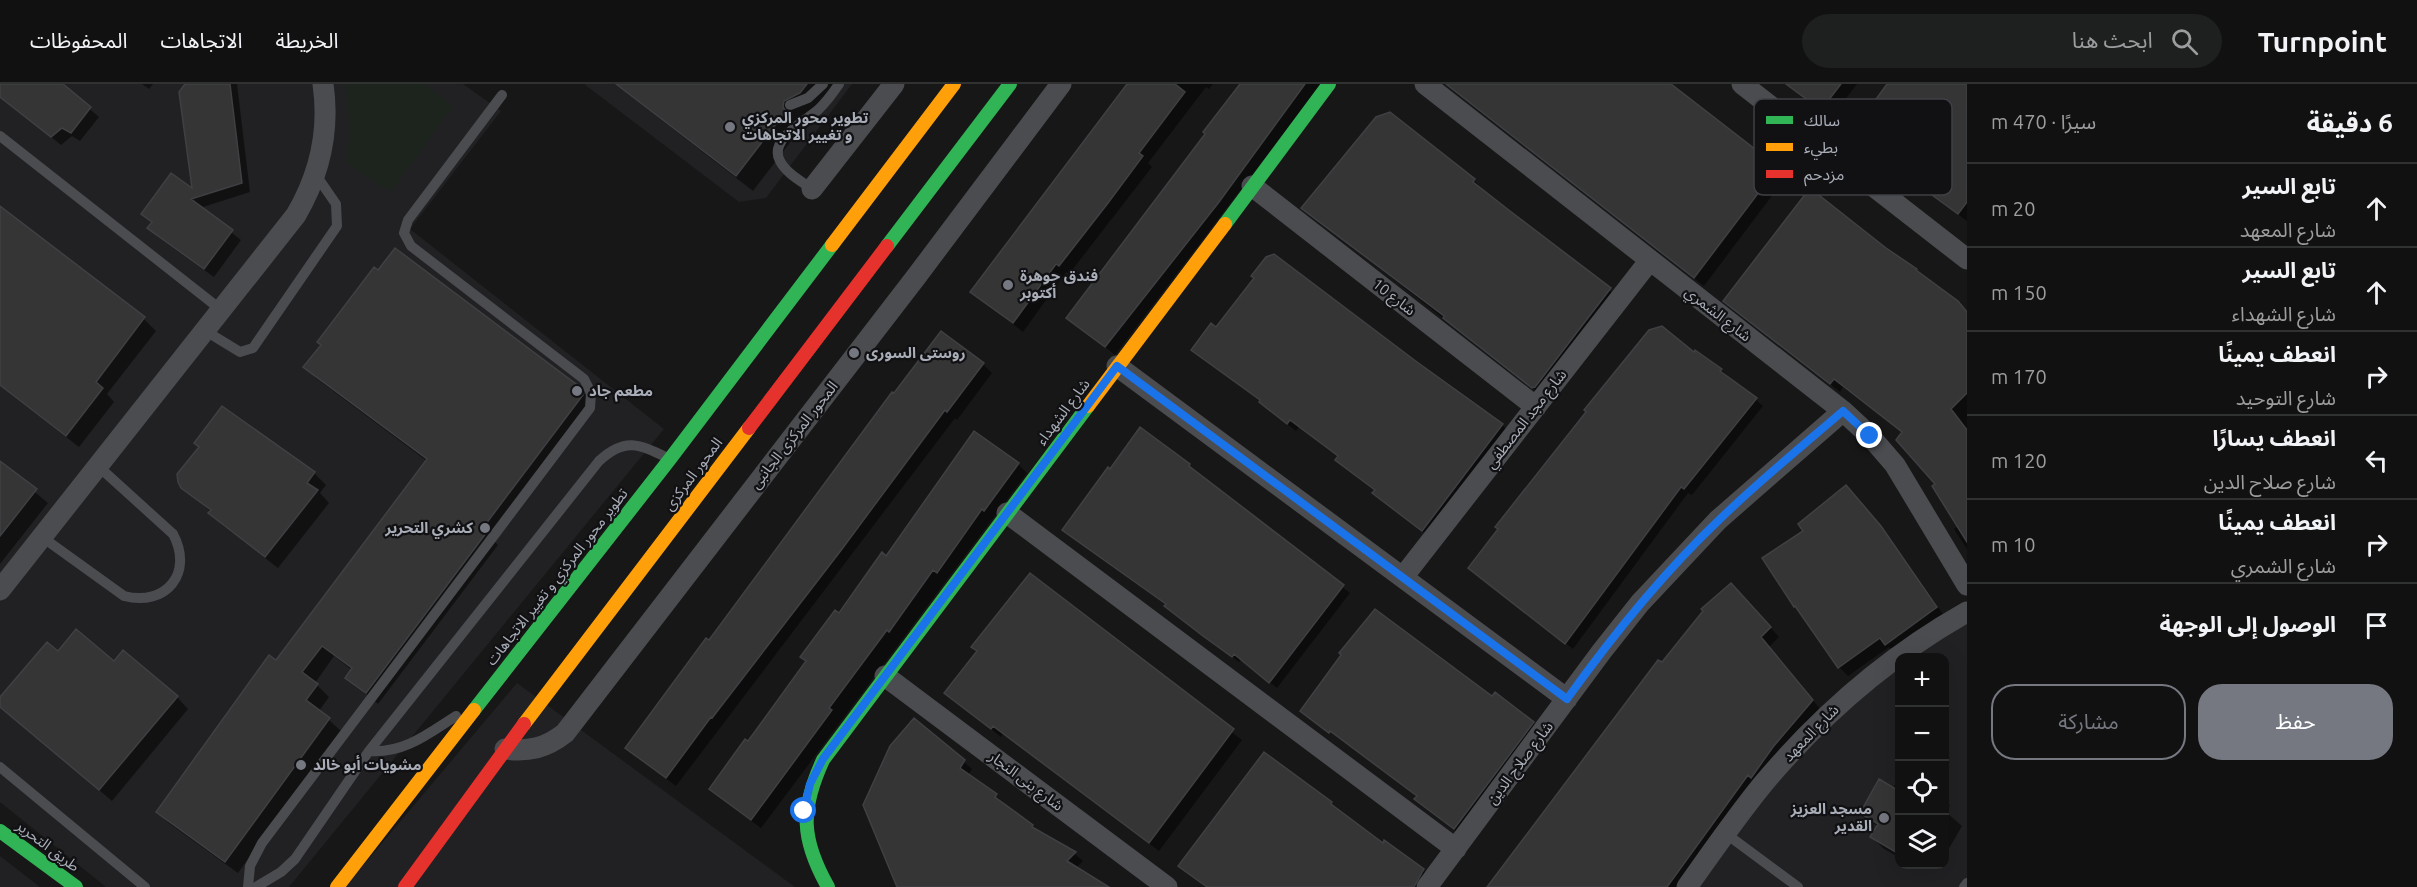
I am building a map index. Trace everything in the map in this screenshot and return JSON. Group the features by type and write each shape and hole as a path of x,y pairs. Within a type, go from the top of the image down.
{"main road":[{"name":"تطوير محور المركزي و تغيير الاتجاهات","path":"337,887 670,459 954,84"},
{"name":"المحور المركزى","path":"405,887 505,749 1010,84"},
{"name":"شارع الشهداء","path":"828,887 814,865 806,839 804,811 810,784 823,759 1329,84"},
{"name":"طريق التحرير","path":"0,831 76,887"}],"street":[{"path":"0,590 296,215 316,175 322,153 325,130 323,84"},
{"path":"812,189 894,84"},
{"name":"المحور المركزى الجانبى","path":"505,749 522,751 538,749 552,743 565,733 902,296 1061,84"},
{"name":"شارع الشمري","path":"1425,84 1843,411 1870,436 1895,465 1967,585"},
{"path":"1742,84 1761,99"},
{"name":"شارع 10","path":"1252,186 1536,407"},
{"path":"1885,195 1967,259"},
{"name":"شارع مجد المصطفي","path":"1403,577 1650,260"},
{"path":"1117,366 1567,699"},
{"name":"شارع صلاح الدين","path":"1427,887 1640,603 1719,520 1843,411"},
{"path":"1007,513 1456,849"},
{"name":"شارع المعهد","path":"1687,887 1763,784 1845,698 1924,639 1967,612"},
{"name":"شارع بنى النجار","path":"885,676 1167,887"}],"lane":[{"path":"790,105 808,98 823,84"},
{"path":"812,189 793,176 780,162 779,148 785,136 818,110 839,84"},
{"path":"248,887 250,866 262,843 590,408 591,393 584,379 411,246 404,233 408,220 502,95"},
{"path":"0,136 220,309"},
{"path":"204,330 240,352 253,348 337,226 336,204 316,175"},
{"path":"256,887 281,872 295,859 369,751 599,461 619,446 632,444 644,446 670,459"},
{"path":"42,537 124,596 136,599 150,598 163,593 173,584 182,559 180,545 174,534 98,466"},
{"path":"369,751 389,751 408,746 482,700"},
{"path":"0,767 145,887"},
{"path":"1725,833 1798,887"},
{"path":"1964,887 1967,883"}],"shaded area":[{"path":"0,84 463,84 501,111 410,229 664,429 289,887 106,887 0,802"},
{"path":"345,84 425,84 453,106 391,192 347,164 350,127"},
{"name":"تطوير محور المركزي و تغيير الاتجاهات","path":"584,84 852,84 766,198 739,202"},
{"path":"1967,620 1967,887 1696,887 1772,779 1895,668 1895,869 1949,869 1949,653 1915,653"},
{"path":"517,683 795,887 345,887"},
{"path":"0,856 40,887 0,887"}],"building":[{"path":"0,84 63,84 91,107 71,133 62,128 51,137 0,97"},
{"path":"185,84 230,84 242,183 191,199 233,230 204,269 147,228 152,222 141,214 171,173 192,188 179,92"},
{"path":"616,84 807,84 800,93 784,101 783,107 786,111 736,176"},
{"path":"1127,84 1175,84 1185,92 1139,153 1143,156 1059,266 1056,264 1013,323 970,292"},
{"path":"1240,84 1305,84 1219,202 1105,347 1066,318"},
{"path":"1446,84 1671,84 1754,148 1754,195 1757,195 1694,278"},
{"path":"1786,84 1841,84 1829,99 1806,99"},
{"path":"1887,84 1967,84 1967,202 1958,214 1932,195 1952,195 1952,99 1876,99"},
{"path":"1390,112 1475,179 1473,182 1611,288 1535,387 1532,388 1443,318 1444,316 1301,208 1376,117"},
{"path":"1805,195 1819,195 1958,301 1967,312 1967,393 1951,409 1967,430 1967,542 1932,486 1935,484 1896,440 1902,432 1834,379 1830,384 1723,301"},
{"path":"0,206 145,317 96,382 103,388 66,436 0,385"},
{"path":"395,248 580,387 583,395 482,529 487,532 366,693 345,678 352,668 322,646 302,672 318,684 306,700 330,718 225,862 156,812 269,655 276,660 427,459 303,367 321,345 317,342 374,267 378,270"},
{"path":"1274,254 1503,424 1422,531 1372,493 1375,490 1335,460 1338,456 1290,420 1287,424 1259,402 1260,400 1191,350 1211,323 1216,327 1254,278 1251,276 1266,257"},
{"path":"1662,326 1694,352 1695,350 1722,369 1720,371 1757,398 1684,489 1681,487 1565,644 1468,568 1498,529 1495,527 1586,412 1584,410 1649,330"},
{"path":"941,331 984,363 947,412 945,410 842,549 666,778 625,748 706,638 709,640 892,392 894,393"},
{"path":"222,406 315,472 307,483 318,490 265,557 208,513 211,510 181,488 178,482 177,474 199,447 194,443"},
{"path":"1140,427 1344,585 1269,683 1234,654 1232,657 1164,606 1166,604 1062,530"},
{"path":"974,431 1019,463 984,511 982,509 937,573 933,570 889,632 887,630 829,708 832,710 751,820 709,789 745,739 748,741 806,661 800,657 835,610 839,613 882,552 886,556"},
{"path":"0,461 37,489 0,536"},
{"path":"1846,485 1881,526 1937,607 1885,645 1880,638 1838,668 1762,558 1803,531 1798,524"},
{"path":"1030,573 1234,729 1149,843 993,726 991,729 944,693 977,651 971,647"},
{"path":"1731,583 1771,627 1761,637 1813,700 1773,747 1751,778 1748,775 1667,887 1487,887 1658,660 1662,662 1703,611 1701,609"},
{"path":"1375,609 1492,696 1495,692 1534,722 1454,829 1414,799 1417,796 1300,711 1341,655 1339,653"},
{"path":"76,629 114,661 123,650 178,696 99,790 0,707 0,697 47,642 58,651"},
{"path":"914,718 965,760 960,768 997,794 995,797 1033,825 1032,827 1076,852 1067,861 1109,887 897,887 863,805 890,746"},
{"path":"1264,752 1383,843 1384,840 1424,869 1414,887 1207,887 1178,866"},
{"name":"مسجد العزيز القدير","path":"1879,779 1895,789 1895,852 1870,837 1878,824 1860,813"}],"traffic: fast":[{"path":"887,246 1010,84"},
{"path":"1225,224 1329,84"},
{"path":"474,710 670,459 832,245"},
{"path":"828,887 813,854 808,839 807,824 810,794 823,760 1088,406"},
{"path":"0,831 76,887"}],"traffic: slow":[{"path":"832,245 954,84"},
{"path":"1088,406 1225,224"},
{"path":"524,724 749,428"},
{"path":"337,887 474,710"}],"traffic: jam":[{"path":"749,428 887,246"},
{"path":"405,887 524,724"}],"place":[{"name":"تطوير محور المركزي و تغيير الاتجاهات","path":"730,127"},
{"name":"فندق جوهرة أكتوبر","path":"1008,285"},
{"name":"روستى السورى","path":"854,353"},
{"name":"مطعم جاد","path":"577,391"},
{"name":"كشري التحرير","path":"485,528"},
{"name":"مشويات أبو خالد","path":"301,765"},
{"name":"مسجد العزيز القدير","path":"1884,818"}],"route":[{"path":"804,811 810,784 823,759 1117,366 1567,699 1640,603 1681,559 1719,520 1843,411 1870,436"}]}
